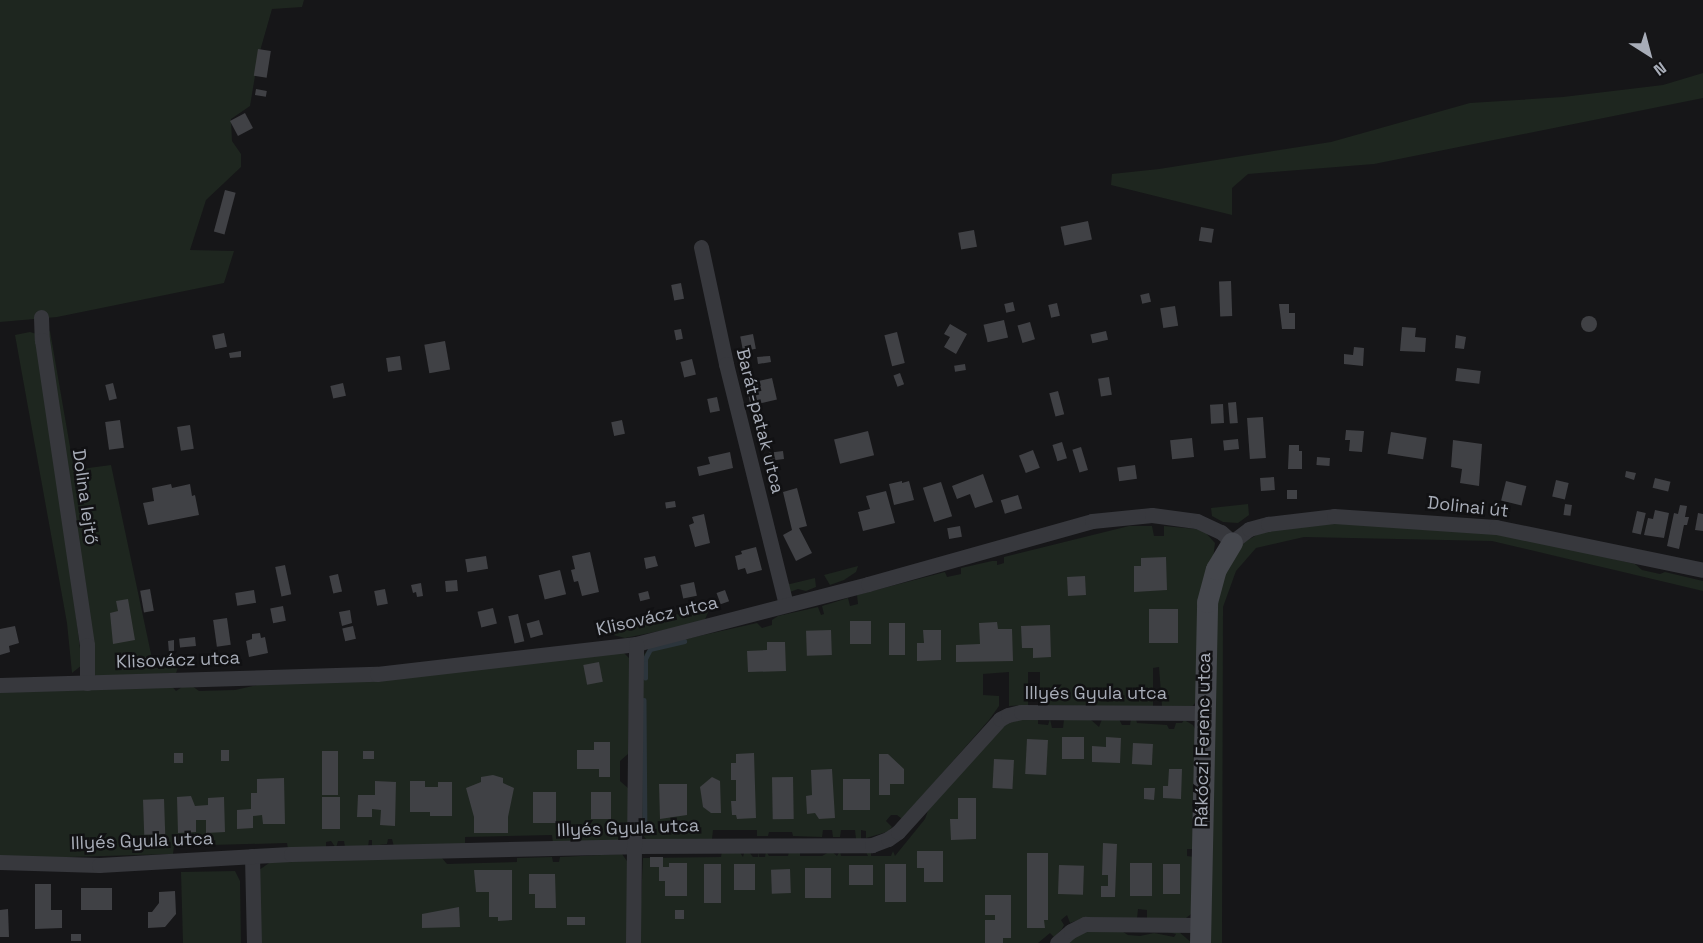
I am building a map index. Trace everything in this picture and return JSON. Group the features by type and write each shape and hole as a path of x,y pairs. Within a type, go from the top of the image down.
{"street":[{"name":"Barát-patak utca","path":"700,247 726,364 786,604"},
{"name":"Dolina lejtő","path":"41,317 42,339 87,645 87,682"},
{"name":"Klisovácz utca","path":"0,686 377,674 636,644 1092,521 1159,515 1184,518 1210,526 1232,542"},
{"name":"Dolinai út","path":"1232,542 1249,529 1268,524 1334,516 1496,526 1703,570"},
{"name":"Rákóczi Ferenc utca","path":"1200,934 1207,602 1216,569 1232,542"},
{"path":"633,943 636,644"},
{"name":"Illyés Gyula utca","path":"0,862 99,865 252,856 635,846 878,843 898,832 1000,719 1008,715 1021,712 1203,713"},
{"path":"252,856 254,943"},
{"path":"1057,943 1071,930 1085,924 1200,934"}],"shaded area":[{"path":"0,0 304,0 302,7 272,9 258,58 250,106 231,119 232,141 241,154 241,167 206,200 190,250 234,251 224,283 57,317 0,322"},
{"path":"1703,73 1703,98 1374,164 1248,174 1232,188 1232,215 1111,185 1112,174 1159,169 1331,142 1470,103 1563,97 1663,85"},
{"path":"50,331 74,470 111,465 154,668 178,667 176,673 98,678 91,671 44,334"},
{"path":"30,332 37,334 60,485 82,665 72,673 67,623 15,335"},
{"path":"1248,504 1249,515 1238,523 1223,522 1212,516 1211,508"},
{"path":"1325,522 1490,530 1635,564 1642,570 1660,574 1665,572 1703,581 1703,591 1492,541 1304,537 1256,548 1236,571 1223,607 1222,943 1210,943 1212,605 1226,567 1239,545 1269,528"},
{"path":"1129,526 1152,526 1154,536 1164,536 1164,526 1196,529 1205,532 1215,543 1195,703 1192,707 1162,706 1159,667 1153,668 1153,708 1044,705 1040,701 1040,672 1028,672 1028,705 1009,706 1009,672 983,674 983,695 999,696 999,706 902,819 897,815 891,815 886,821 892,827 887,832 866,838 866,831 861,830 861,840 856,839 855,830 841,830 840,837 833,837 832,830 823,830 822,837 793,836 792,832 769,832 768,836 757,836 757,830 713,830 712,839 646,839 641,833 642,657 650,647 757,623 762,628 772,625 772,620 778,616 818,607 821,615 824,614 822,606 848,598 850,606 858,604 857,595 945,572 947,577 961,574 961,568 992,561 997,561 997,565 1001,564 1004,563 1004,557"},
{"path":"858,566 856,572 830,585 824,575"},
{"path":"815,578 816,587 806,591 798,589 790,592 785,582 790,584"},
{"path":"709,610 704,622 625,638 613,635 607,624"},
{"path":"623,652 630,659 628,754 620,761 620,781 628,788 628,835 624,840 553,844 552,835 465,837 465,847 394,847 392,839 388,839 387,844 372,846 372,840 369,840 368,847 345,847 344,841 338,841 336,848 331,841 326,842 326,848 288,849 287,843 174,846 173,854 0,859 0,689 169,683 176,691 188,683 199,691 235,690 275,681"},
{"path":"1024,718 1038,719 1038,724 1048,725 1050,719 1052,728 1063,728 1064,719 1090,719 1099,727 1102,719 1119,719 1122,725 1130,725 1131,719 1136,719 1137,723 1167,725 1169,729 1174,729 1176,723 1182,723 1184,720 1193,725 1195,729 1195,849 1187,849 1187,856 1195,857 1193,911 1190,915 1186,918 1147,918 1147,910 1138,909 1137,919 1084,918 1070,923 1067,915 1061,920 1064,925 1062,929 1054,937 1050,933 1038,943 639,943 643,858 721,857 722,850 739,851 743,857 744,853 749,852 753,857 758,857 758,851 759,857 765,857 766,851 769,856 788,856 789,851 800,852 800,856 822,856 831,851 837,856 840,851 841,856 868,856 866,852 871,852 871,856 891,856 893,851 895,856 925,819 930,805 1004,725"},
{"path":"622,854 627,861 628,943 260,943 259,870 272,861 442,858 447,864 517,862 517,858 552,857 553,862 559,862 560,857"},
{"path":"235,871 240,881 241,943 183,943 181,872"},
{"path":"1086,930 1120,930 1128,935 1140,936 1154,933 1174,937 1176,934 1163,931 1179,932 1192,943 1066,943"}],"building":[{"path":"258,49 271,51 267,78 254,76"},
{"path":"256,89 267,91 266,97 255,95"},
{"path":"245,113 253,128 238,136 230,121"},
{"path":"225,190 236,193 224,234 214,232"},
{"path":"1088,221 1092,240 1065,245 1061,227"},
{"path":"1201,227 1214,229 1212,243 1199,241"},
{"path":"974,230 977,247 961,250 958,233"},
{"path":"1219,281 1231,281 1232,316 1220,316"},
{"path":"681,283 684,299 674,301 671,285"},
{"path":"1149,293 1151,302 1142,304 1140,295"},
{"path":"1013,302 1015,311 1006,313 1004,304"},
{"path":"1057,303 1060,316 1051,318 1048,305"},
{"path":"1279,304 1289,304 1289,313 1295,313 1295,329 1282,329"},
{"path":"1175,306 1178,326 1163,328 1160,308"},
{"path":"1586,316 1592,316 1597,324 1595,330 1586,332 1581,327 1581,321"},
{"path":"1004,320 1008,338 988,342 984,325"},
{"path":"1030,322 1035,339 1022,343 1018,326"},
{"path":"950,324 967,334 956,354 944,347 950,337 944,334"},
{"path":"1402,327 1416,328 1415,337 1426,338 1425,352 1400,351"},
{"path":"681,329 683,339 676,340 674,330"},
{"path":"1106,331 1108,340 1092,343 1090,335"},
{"path":"897,332 905,363 892,366 884,335"},
{"path":"224,333 227,347 215,349 212,335"},
{"path":"753,334 756,349 743,351 740,336"},
{"path":"1456,335 1466,337 1464,349 1455,348"},
{"path":"445,341 450,370 429,373 424,345"},
{"path":"1354,347 1364,348 1363,366 1344,364 1344,354 1353,355"},
{"path":"241,351 241,357 230,358 229,353"},
{"path":"400,356 402,370 388,372 386,358"},
{"path":"770,356 771,362 758,364 757,357"},
{"path":"692,359 696,375 684,377 680,362"},
{"path":"965,364 966,370 955,372 954,366"},
{"path":"1457,368 1481,371 1479,384 1455,381"},
{"path":"900,373 904,384 898,387 893,375"},
{"path":"1109,377 1112,395 1101,396 1098,379"},
{"path":"772,378 777,399 751,406 746,384"},
{"path":"113,383 117,399 109,400 105,385"},
{"path":"343,383 346,396 333,399 330,386"},
{"path":"1058,391 1064,414 1056,417 1049,393"},
{"path":"717,397 720,411 710,413 707,399"},
{"path":"1236,402 1238,423 1230,424 1228,403"},
{"path":"1223,404 1224,423 1211,424 1210,405"},
{"path":"1263,417 1266,458 1250,459 1247,418"},
{"path":"120,420 124,448 109,450 105,422"},
{"path":"622,420 625,434 614,436 611,422"},
{"path":"190,425 194,449 181,451 177,427"},
{"path":"1346,430 1364,431 1362,452 1349,451 1350,440 1345,440"},
{"path":"868,431 874,455 840,464 834,439"},
{"path":"1391,432 1427,438 1423,459 1388,454"},
{"path":"1192,438 1194,457 1172,459 1170,440"},
{"path":"1238,439 1239,449 1224,451 1223,441"},
{"path":"1453,440 1482,444 1479,486 1460,483 1462,469 1451,467"},
{"path":"1062,442 1067,458 1057,461 1052,445"},
{"path":"1289,445 1299,445 1299,451 1302,451 1302,469 1288,469"},
{"path":"1081,447 1088,470 1079,473 1072,450"},
{"path":"1033,450 1040,468 1026,473 1019,455"},
{"path":"783,451 784,459 770,461 769,453"},
{"path":"730,452 733,468 699,476 697,467 710,464 708,457"},
{"path":"1317,457 1330,458 1329,466 1316,465"},
{"path":"1135,465 1137,479 1119,481 1117,468"},
{"path":"1626,471 1636,473 1634,480 1625,477"},
{"path":"983,474 993,502 975,508 970,494 957,499 952,486"},
{"path":"1274,477 1275,490 1261,491 1260,478"},
{"path":"1655,478 1671,482 1668,492 1653,488"},
{"path":"1556,480 1569,483 1565,499 1552,497"},
{"path":"902,481 902,483 909,481 914,500 894,505 889,484"},
{"path":"1506,481 1526,486 1522,505 1501,500"},
{"path":"941,482 952,516 934,522 923,488"},
{"path":"171,484 172,488 190,484 199,515 148,525 143,503 154,501 152,488"},
{"path":"797,488 807,526 799,528 812,553 796,561 783,535 792,530 783,492"},
{"path":"1287,490 1297,490 1297,499 1287,499"},
{"path":"886,491 895,523 863,531 858,512 870,509 866,496"},
{"path":"1018,495 1022,508 1005,514 1001,500"},
{"path":"675,501 676,507 666,508 665,503"},
{"path":"1565,504 1572,505 1570,516 1563,515"},
{"path":"1680,505 1687,506 1685,517 1689,517 1687,525 1684,525 1679,549 1667,546 1674,513 1678,514"},
{"path":"1655,510 1669,513 1664,538 1644,535 1648,518 1653,519"},
{"path":"1637,511 1646,513 1641,534 1632,532"},
{"path":"1698,513 1703,514 1703,531 1695,530"},
{"path":"704,514 710,543 695,547 689,525 694,523 692,517"},
{"path":"960,526 962,537 949,539 947,528"},
{"path":"756,547 762,570 747,574 745,568 738,570 735,556 742,554 741,551"},
{"path":"590,552 599,592 582,596 578,581 574,582 571,570 575,569 572,556"},
{"path":"486,556 488,569 467,572 465,559"},
{"path":"655,556 658,566 646,569 644,558"},
{"path":"1166,557 1167,590 1134,592 1134,566 1141,566 1141,558"},
{"path":"285,565 291,594 281,596 275,567"},
{"path":"560,570 566,594 545,600 539,575"},
{"path":"338,574 342,592 333,594 329,576"},
{"path":"1085,576 1086,595 1068,596 1067,577"},
{"path":"457,580 458,591 446,592 445,581"},
{"path":"694,582 697,596 683,599 680,585"},
{"path":"421,583 423,596 417,597 411,585"},
{"path":"150,589 154,611 144,612 140,591"},
{"path":"385,589 388,604 377,606 374,591"},
{"path":"254,590 256,603 237,606 235,593"},
{"path":"725,590 729,601 721,604 717,593"},
{"path":"648,591 650,599 640,601 638,593"},
{"path":"128,599 135,640 113,644 110,613 118,611 116,601"},
{"path":"283,606 286,621 273,623 270,608"},
{"path":"493,608 497,624 481,627 477,612"},
{"path":"1149,609 1178,609 1178,643 1149,643"},
{"path":"350,610 352,623 342,626 339,612"},
{"path":"518,614 524,641 515,644 508,616"},
{"path":"227,618 231,645 217,647 213,620"},
{"path":"539,620 543,634 531,638 527,624"},
{"path":"850,621 871,621 871,644 850,644"},
{"path":"997,622 998,629 1012,629 1013,661 956,662 956,645 980,644 979,623"},
{"path":"889,623 905,623 905,655 889,655"},
{"path":"1050,625 1051,657 1033,658 1033,648 1022,648 1021,626"},
{"path":"15,626 19,643 9,646 10,652 0,655 0,629"},
{"path":"353,626 356,639 345,641 342,628"},
{"path":"831,630 832,655 807,656 806,631"},
{"path":"923,630 941,630 941,660 917,661 917,643 924,643"},
{"path":"260,633 261,638 265,637 268,653 249,657 246,641 252,639 252,634"},
{"path":"195,637 196,646 180,648 179,639"},
{"path":"174,640 174,653 169,653 168,641"},
{"path":"767,642 785,642 786,671 748,672 747,651 767,650"},
{"path":"133,657 148,657 148,665 133,665"},
{"path":"599,662 603,682 587,685 583,665"},
{"path":"1062,737 1084,737 1084,759 1062,759"},
{"path":"1106,737 1121,738 1120,763 1092,762 1092,746 1106,747"},
{"path":"1027,739 1048,740 1046,775 1025,774"},
{"path":"594,742 610,742 610,777 599,777 599,769 577,769 577,750 594,750"},
{"path":"1133,743 1153,744 1152,765 1132,764"},
{"path":"221,750 229,750 229,761 221,761"},
{"path":"322,751 338,751 338,795 322,795"},
{"path":"363,751 374,751 374,759 363,759"},
{"path":"174,753 183,753 183,763 174,763"},
{"path":"754,753 756,818 737,819 736,815 732,815 731,801 736,801 736,780 731,780 731,763 736,763 736,754"},
{"path":"879,754 888,754 904,769 904,784 890,784 890,795 879,795"},
{"path":"994,759 1014,760 1012,789 992,788"},
{"path":"832,769 835,818 819,819 815,813 807,814 806,796 812,795 811,770"},
{"path":"1169,769 1182,769 1181,799 1163,798 1163,786 1168,786"},
{"path":"493,775 503,778 503,783 514,788 508,817 508,833 474,833 474,817 466,788 481,782 481,777"},
{"path":"712,777 720,781 721,813 711,813 703,807 700,787"},
{"path":"772,777 793,777 794,819 773,819"},
{"path":"284,778 285,824 263,824 262,815 253,816 253,828 237,829 237,810 251,809 251,793 257,793 257,779"},
{"path":"843,779 870,779 870,810 843,810"},
{"path":"375,781 396,782 395,826 380,825 381,810 372,809 372,817 357,817 358,795 375,795"},
{"path":"410,781 425,781 425,787 438,787 438,782 452,782 452,816 430,816 430,812 410,812"},
{"path":"659,784 687,784 687,815 660,819"},
{"path":"1144,788 1155,788 1154,800 1144,799"},
{"path":"533,792 556,792 556,823 533,823"},
{"path":"591,792 611,792 611,819 591,819"},
{"path":"191,796 195,806 208,805 208,798 224,797 225,832 206,833 206,820 196,820 196,832 178,833 177,797"},
{"path":"322,797 340,797 340,829 322,829"},
{"path":"958,798 976,798 976,839 951,840 950,819 958,819"},
{"path":"164,799 165,834 144,835 143,800"},
{"path":"1103,843 1117,844 1115,897 1101,897 1101,886 1108,886 1108,875 1102,875"},
{"path":"917,851 943,851 943,882 924,882 924,868 917,868"},
{"path":"1027,853 1048,853 1048,920 1044,920 1045,928 1027,928"},
{"path":"650,857 663,857 663,867 669,867 669,863 687,863 687,896 665,896 665,881 659,881 659,867 650,867"},
{"path":"1130,863 1152,863 1152,896 1130,896"},
{"path":"704,864 721,864 721,903 704,903"},
{"path":"734,864 755,864 755,890 734,890"},
{"path":"885,864 906,864 906,902 885,902"},
{"path":"1163,864 1180,864 1180,894 1163,894"},
{"path":"849,865 873,865 873,885 849,885"},
{"path":"1059,865 1084,866 1083,895 1058,894"},
{"path":"805,868 831,868 831,898 805,898"},
{"path":"790,869 791,893 772,894 771,870"},
{"path":"474,870 512,870 512,920 498,921 498,917 489,917 489,892 476,892"},
{"path":"529,874 555,874 556,908 535,908 535,894 529,894"},
{"path":"35,884 51,884 51,910 62,910 62,928 35,929"},
{"path":"81,888 112,888 112,910 81,910"},
{"path":"175,891 176,914 165,927 148,928 148,912 152,912 159,903 159,892"},
{"path":"985,895 1011,895 1011,938 1003,938 1003,943 985,943 985,920 995,920 995,915 985,915"},
{"path":"459,907 460,927 422,928 422,914"},
{"path":"8,909 9,937 0,937 0,910"},
{"path":"675,910 684,910 684,919 675,919"},
{"path":"567,917 585,917 585,925 567,925"},
{"path":"71,934 81,934 81,941 71,941"}],"waterway":[{"path":"645,678 645,659 650,649 684,641"},
{"path":"644,700 645,831"}]}
